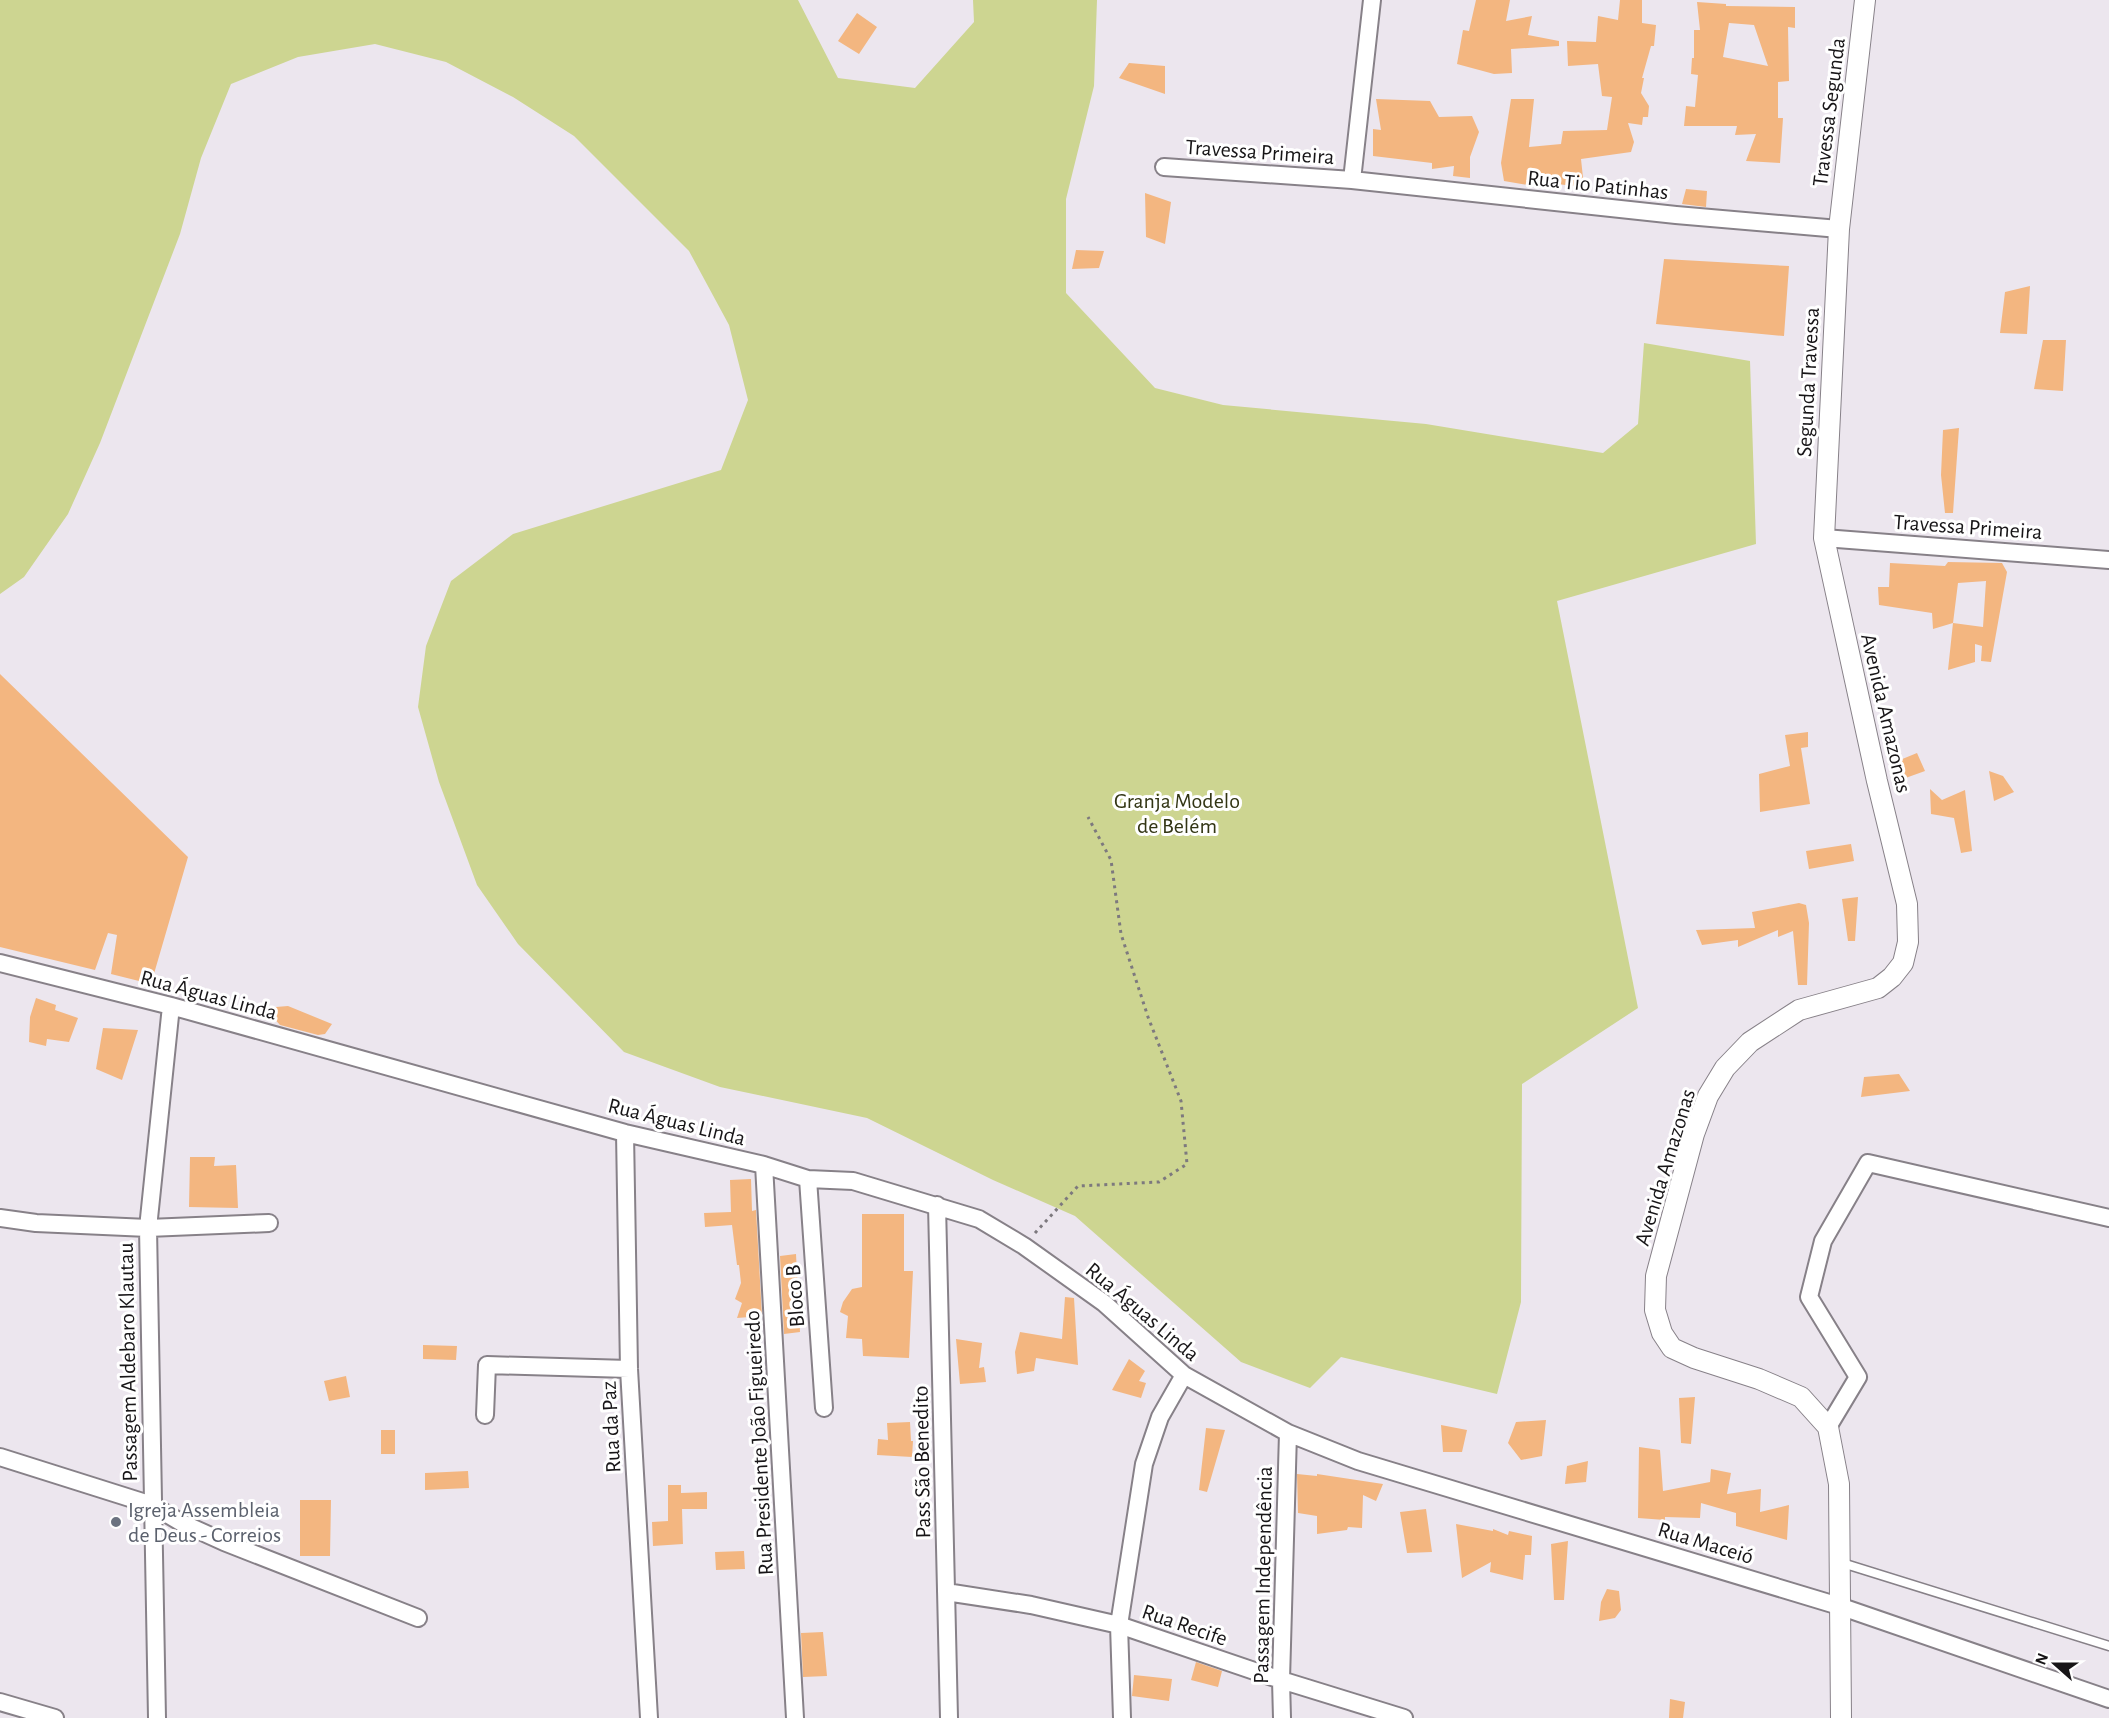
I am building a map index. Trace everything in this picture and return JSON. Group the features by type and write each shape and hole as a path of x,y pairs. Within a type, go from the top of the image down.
{"street":[{"name":"Travessa Primeira","path":"1164,166 1352,180 1372,0"},
{"name":"Travessa Segunda","path":"1839,229 1865,0"},
{"name":"Rua Tio Patinhas","path":"1352,180 1676,215 1839,229"},
{"name":"Segunda Travessa","path":"1824,537 1839,229"},
{"name":"Travessa Primeira","path":"1824,537 2109,560"},
{"name":"Avenida Amazonas","path":"1824,537 1877,781 1907,904 1908,942 1903,963 1892,977 1878,988 1799,1010 1750,1042 1725,1068 1708,1096 1694,1134 1656,1276 1655,1310 1662,1333 1672,1348 1694,1358 1759,1378 1801,1397 1828,1427"},
{"name":"Rua Águas Linda","path":"0,963 171,1006 625,1133 764,1165 808,1179 853,1180 979,1220 1023,1246 1104,1303 1184,1375 1288,1433"},
{"name":"Passagem Aldebaro Klautau","path":"157,1718 148,1228 171,1006"},
{"name":"Rua da Paz","path":"625,1133 629,1369 649,1718"},
{"path":"1841,1718 1839,1484 1828,1427 1858,1377 1809,1297 1823,1241 1868,1163 2109,1218"},
{"name":"Rua Presidente João Figueiredo","path":"764,1165 795,1718"},
{"name":"Bloco B","path":"808,1179 824,1408"},
{"name":"Pass São Benedito","path":"937,1205 949,1718"},
{"path":"0,1218 36,1223 148,1228 269,1222"},
{"path":"485,1415 487,1365 629,1369"},
{"path":"1122,1718 1119,1625 1144,1464 1160,1417 1184,1375"},
{"name":"Rua Maceió","path":"1288,1433 1358,1461 1839,1606 2109,1699"},
{"name":"Passagem Independência","path":"1282,1718 1288,1433"},
{"path":"0,1457 152,1505 182,1523 225,1542 418,1618"},
{"name":"Rua Recife","path":"946,1592 1031,1605 1119,1625 1281,1680 1404,1718"},
{"path":"0,1701 55,1718"}],"lane":[{"path":"1839,1562 2109,1646"}],"path":[{"path":"1023,1246 1078,1186 1159,1182 1187,1164 1181,1101 1148,1017 1122,934 1111,860 1088,817"}],"green space":[{"name":"Granja Modelo de Belém","path":"0,0 798,0 838,78 915,88 974,22 973,0 1097,0 1094,86 1066,199 1066,293 1155,388 1223,405 1426,424 1603,453 1638,424 1644,343 1750,361 1756,544 1557,601 1638,1008 1522,1084 1521,1302 1497,1394 1341,1357 1310,1388 1241,1362 1075,1216 993,1180 867,1118 720,1087 624,1052 518,944 477,885 439,782 418,707 426,646 451,581 513,534 721,470 748,400 729,325 689,251 574,136 513,97 446,62 375,44 298,57 231,84 201,158 180,234 100,443 68,514 24,577 0,594"}],"building":[{"path":"1476,0 1510,0 1506,21 1532,16 1528,35 1559,41 1559,46 1511,49 1512,73 1494,74 1457,64 1463,30 1469,31"},
{"path":"1620,0 1642,0 1642,23 1656,25 1654,46 1651,46 1642,78 1644,78 1641,93 1649,106 1648,117 1643,117 1642,125 1628,123 1634,142 1631,152 1581,159 1584,187 1529,181 1528,185 1504,181 1501,163 1511,99 1534,99 1529,147 1561,144 1563,131 1607,130 1612,97 1602,96 1598,64 1568,66 1567,41 1596,42 1598,16 1618,20"},
{"path":"1697,2 1726,4 1726,6 1795,7 1795,28 1788,27 1789,81 1778,82 1778,118 1783,118 1780,163 1746,161 1756,134 1735,135 1737,126 1684,126 1686,106 1695,107 1698,75 1691,74 1692,58 1694,58 1694,30 1700,30","holes":["1729,23 1754,25 1768,66 1723,57"]},
{"path":"857,13 877,27 859,54 838,41"},
{"path":"1129,63 1165,66 1165,94 1119,78"},
{"path":"1376,99 1430,101 1439,117 1472,116 1479,132 1470,157 1470,178 1453,176 1454,166 1432,169 1432,163 1373,156 1373,129 1381,130"},
{"path":"1686,189 1707,191 1706,207 1682,204"},
{"path":"1145,193 1171,202 1165,244 1146,237"},
{"path":"1076,250 1104,251 1099,268 1072,269"},
{"path":"1664,259 1789,266 1784,336 1656,324"},
{"path":"2030,286 2027,334 2000,333 2005,292"},
{"path":"2043,340 2066,340 2063,391 2034,389"},
{"path":"1959,428 1953,513 1945,513 1941,475 1943,430"},
{"path":"1948,562 2002,563 2007,572 1991,662 1981,661 1982,646 1975,644 1975,662 1948,670 1953,623 1933,629 1932,613 1879,605 1878,587 1889,587 1890,563 1945,566","holes":["1986,581 1983,627 1953,623 1958,583"]},
{"path":"0,674 188,857 151,984 111,974 117,935 108,933 95,970 0,947"},
{"path":"1808,732 1808,747 1801,748 1810,804 1760,812 1759,774 1790,766 1785,735"},
{"path":"1917,753 1925,771 1900,780 1895,762"},
{"path":"1989,771 2003,776 2014,792 1994,801"},
{"path":"1930,789 1942,800 1965,790 1972,851 1961,853 1954,818 1931,814"},
{"path":"1851,844 1854,861 1809,869 1806,851"},
{"path":"1858,897 1855,941 1848,941 1842,899"},
{"path":"1799,903 1806,905 1809,923 1807,985 1798,985 1793,931 1778,937 1778,930 1738,947 1738,940 1702,945 1696,930 1755,928 1752,912"},
{"path":"36,998 56,1005 55,1010 78,1018 69,1042 47,1039 46,1046 29,1042 30,1017"},
{"path":"288,1006 332,1024 325,1034 318,1035 280,1025 271,1015 276,1007"},
{"path":"103,1028 138,1030 122,1080 96,1069"},
{"path":"1899,1074 1910,1091 1861,1097 1864,1077"},
{"path":"190,1157 215,1157 214,1166 236,1165 238,1208 189,1207"},
{"path":"751,1179 752,1211 756,1210 762,1316 737,1318 742,1303 735,1299 741,1283 732,1225 705,1227 704,1213 731,1212 730,1180"},
{"path":"862,1214 904,1214 904,1271 913,1271 909,1358 863,1356 862,1339 846,1338 848,1316 840,1312 843,1302 852,1289 862,1287"},
{"path":"796,1254 800,1332 784,1334 780,1256"},
{"path":"1065,1297 1074,1298 1078,1365 1036,1358 1034,1371 1017,1374 1015,1352 1020,1332 1062,1339"},
{"path":"956,1339 982,1343 979,1368 984,1367 986,1382 960,1384"},
{"path":"423,1345 457,1346 456,1360 423,1359"},
{"path":"1129,1359 1145,1371 1139,1381 1146,1383 1141,1398 1112,1390"},
{"path":"346,1376 350,1397 329,1401 324,1381"},
{"path":"1695,1397 1691,1444 1681,1443 1679,1398"},
{"path":"1546,1420 1542,1456 1521,1460 1508,1443 1516,1422"},
{"path":"910,1422 911,1441 913,1441 912,1457 877,1455 878,1439 888,1440 887,1423"},
{"path":"1441,1425 1467,1430 1462,1452 1443,1452"},
{"path":"1206,1428 1225,1430 1207,1492 1199,1490"},
{"path":"381,1430 395,1430 395,1454 381,1454"},
{"path":"1639,1447 1660,1450 1663,1491 1710,1482 1711,1469 1731,1473 1727,1494 1761,1489 1760,1512 1789,1505 1787,1540 1736,1526 1736,1513 1701,1503 1700,1518 1665,1517 1665,1520 1638,1518"},
{"path":"1588,1461 1586,1482 1565,1484 1567,1466"},
{"path":"468,1471 469,1488 425,1490 425,1473"},
{"path":"1297,1474 1317,1476 1317,1474 1383,1484 1376,1501 1363,1495 1362,1528 1348,1527 1347,1530 1317,1534 1317,1516 1298,1513"},
{"path":"668,1485 681,1485 681,1493 707,1492 707,1509 682,1509 683,1544 653,1546 652,1522 668,1521"},
{"path":"300,1500 331,1500 330,1556 300,1556"},
{"path":"1426,1509 1432,1552 1407,1553 1400,1512"},
{"path":"1456,1524 1493,1531 1493,1529 1508,1535 1509,1531 1532,1536 1531,1555 1525,1555 1523,1580 1490,1572 1491,1562 1462,1578"},
{"path":"1568,1541 1564,1600 1554,1600 1551,1544"},
{"path":"744,1551 745,1569 716,1570 715,1552"},
{"path":"1607,1589 1619,1591 1621,1610 1615,1618 1599,1621 1601,1602"},
{"path":"823,1632 827,1676 803,1677 801,1633"},
{"path":"1196,1662 1222,1671 1218,1687 1191,1680"},
{"path":"1134,1675 1172,1679 1169,1701 1132,1696"},
{"path":"1670,1699 1685,1702 1683,1718 1669,1718"}],"place":[{"name":"Igreja Assembleia de Deus - Correios","path":"116,1522"}]}
